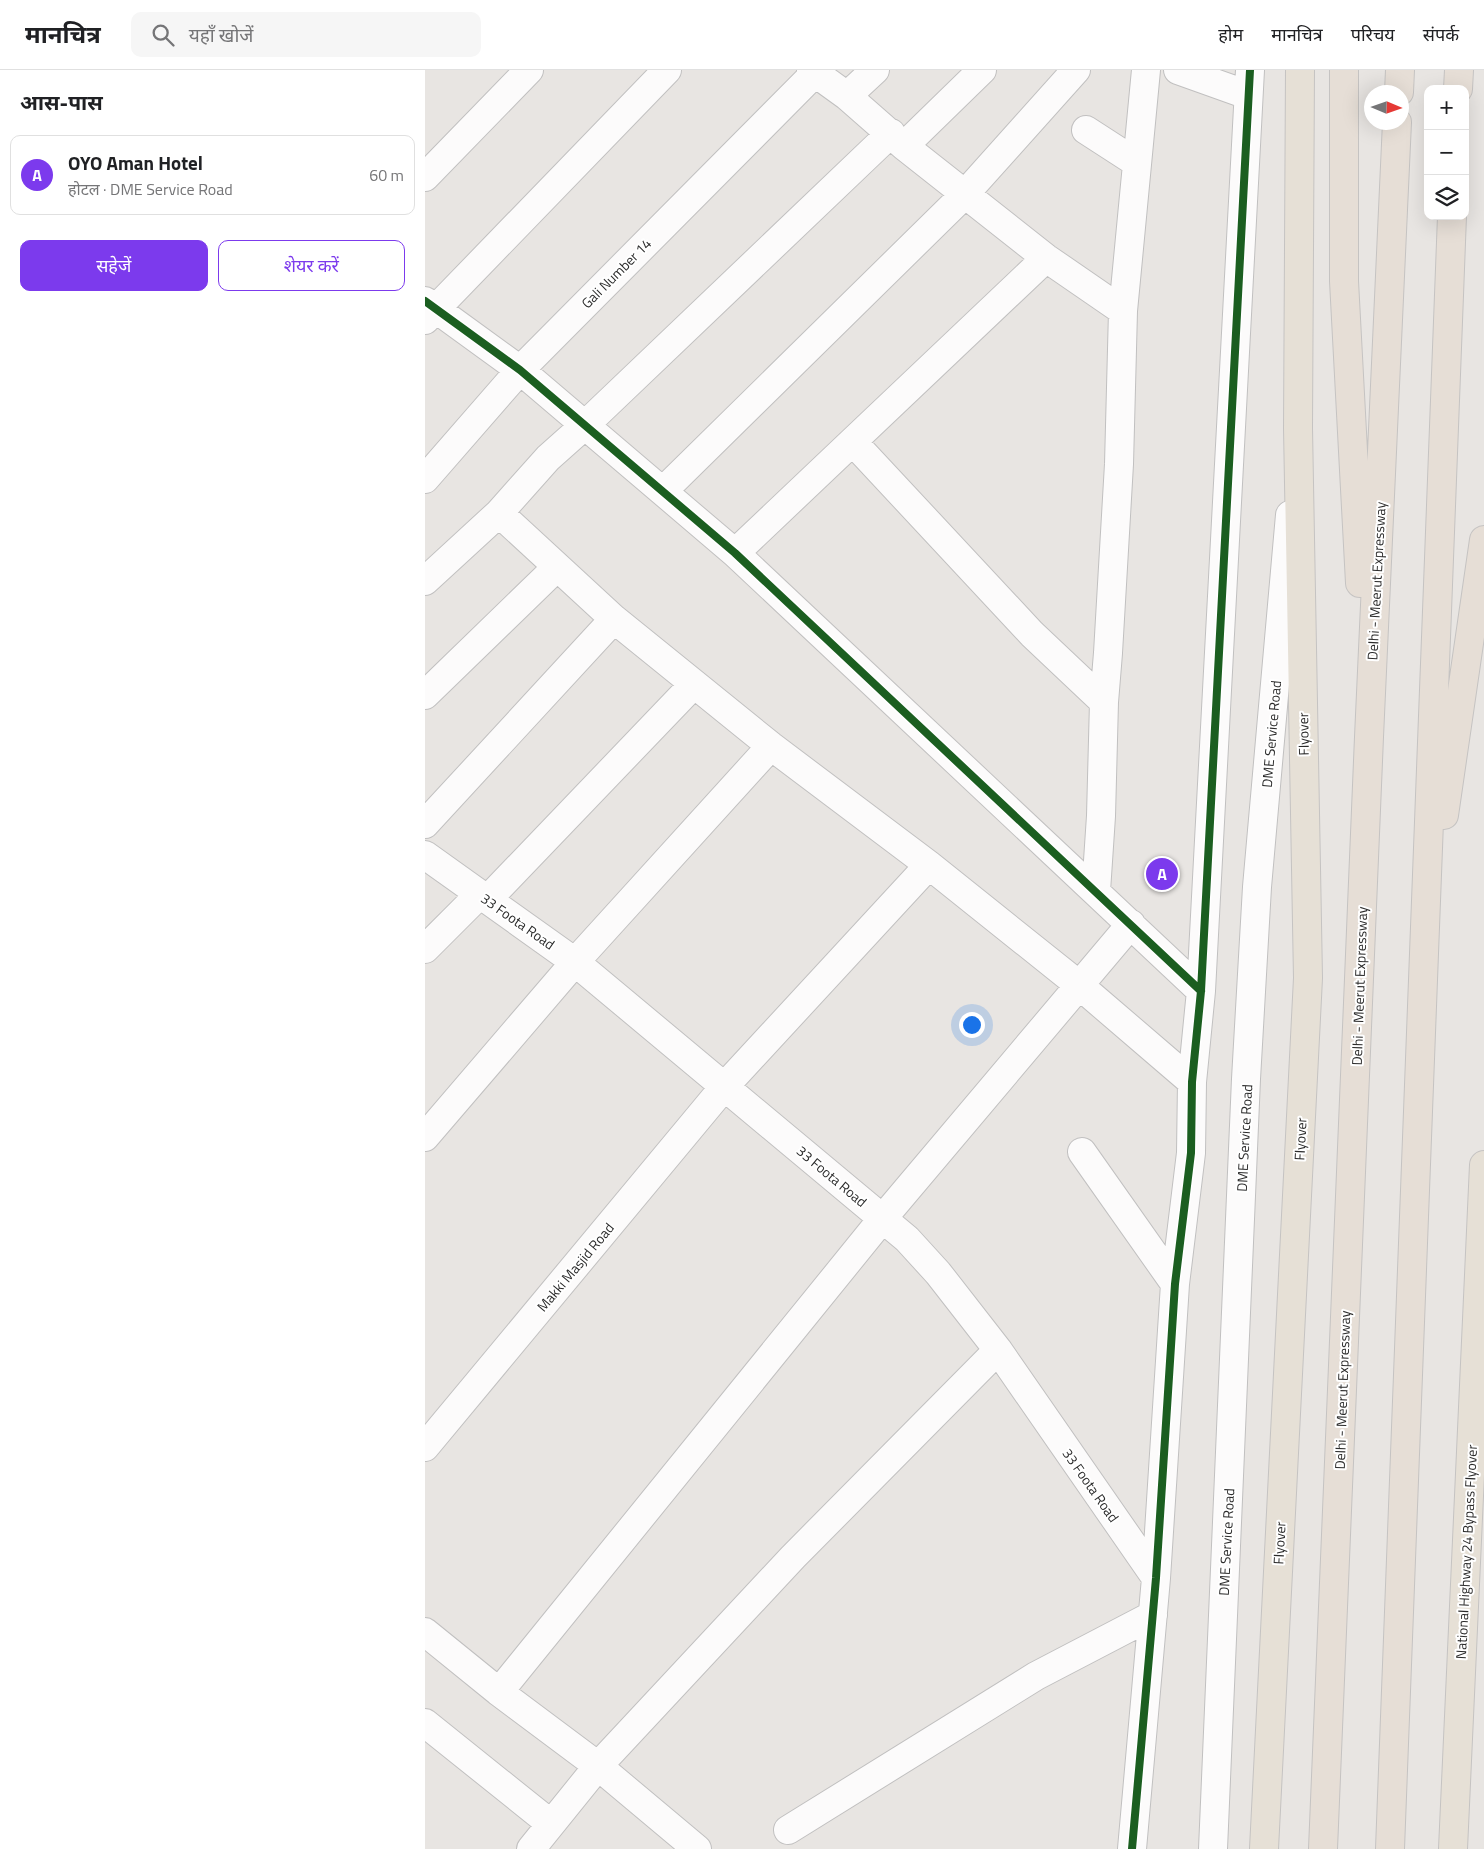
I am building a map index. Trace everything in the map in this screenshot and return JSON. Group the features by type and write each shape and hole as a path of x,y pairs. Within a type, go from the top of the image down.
{"highway":[{"name":"Flyover","path":"1264,1849 1308,978 1297,428 1300,70"},
{"path":"1344,70 1344,281 1369,737"},
{"path":"1399,85 1400,70"},
{"path":"1458,85 1459,70"},
{"name":"Delhi - Meerut Expressway","path":"1323,1849 1369,737 1397,130"},
{"path":"1390,1849 1452,220"},
{"path":"1424,960 1484,540"},
{"name":"National Highway 24 Bypass Flyover","path":"1453,1849 1484,1165"}],"street":[{"path":"425,177 529,70"},
{"path":"667,70 428,310 520,370 735,553 1201,991"},
{"path":"847,96 875,70"},
{"path":"425,581 499,512 548,458 897,139 982,70"},
{"path":"663,491 964,195 1076,70"},
{"path":"1096,891 1101,816 1104,702 1119,464 1123,311 1146,70"},
{"path":"1132,1849 1156,1578 1175,1284 1191,1153 1192,1082 1201,991 1249,83 1178,70"},
{"path":"813,72 847,96 964,195 1047,258 1123,311"},
{"name":"Gali Number 14","path":"425,479 520,370 813,72"},
{"path":"1086,130 1137,163"},
{"path":"735,553 1047,258"},
{"name":"DME Service Road","path":"1213,1849 1257,887 1297,428"},
{"path":"853,442 1032,634 1104,702"},
{"path":"499,512 614,619 771,746 929,865 1079,985 1192,1082"},
{"path":"425,695 557,566"},
{"path":"425,824 614,619"},
{"path":"425,949 484,897 694,684"},
{"path":"425,1137 575,962 771,746"},
{"name":"33 Foota Road","path":"425,855 575,962 907,1239 938,1273 998,1350 1156,1578"},
{"name":"Makki Masjid Road","path":"425,1447 724,1088 929,865"},
{"path":"499,1692 883,1218 1131,924"},
{"path":"1082,1152 1175,1284"},
{"path":"531,1849 598,1766 793,1558 998,1350"},
{"path":"788,1830 1036,1676 1153,1615"},
{"path":"425,1632 499,1692 598,1766 697,1849"},
{"path":"425,1723 551,1824"}],"cycle path":[{"path":"1132,1849 1156,1578 1175,1284 1191,1153 1192,1082 1201,991 1250,70"},
{"path":"425,301 520,370 735,553 1201,991"}],"place":[{"name":"OYO Aman Hotel","path":"1162,874"}]}
